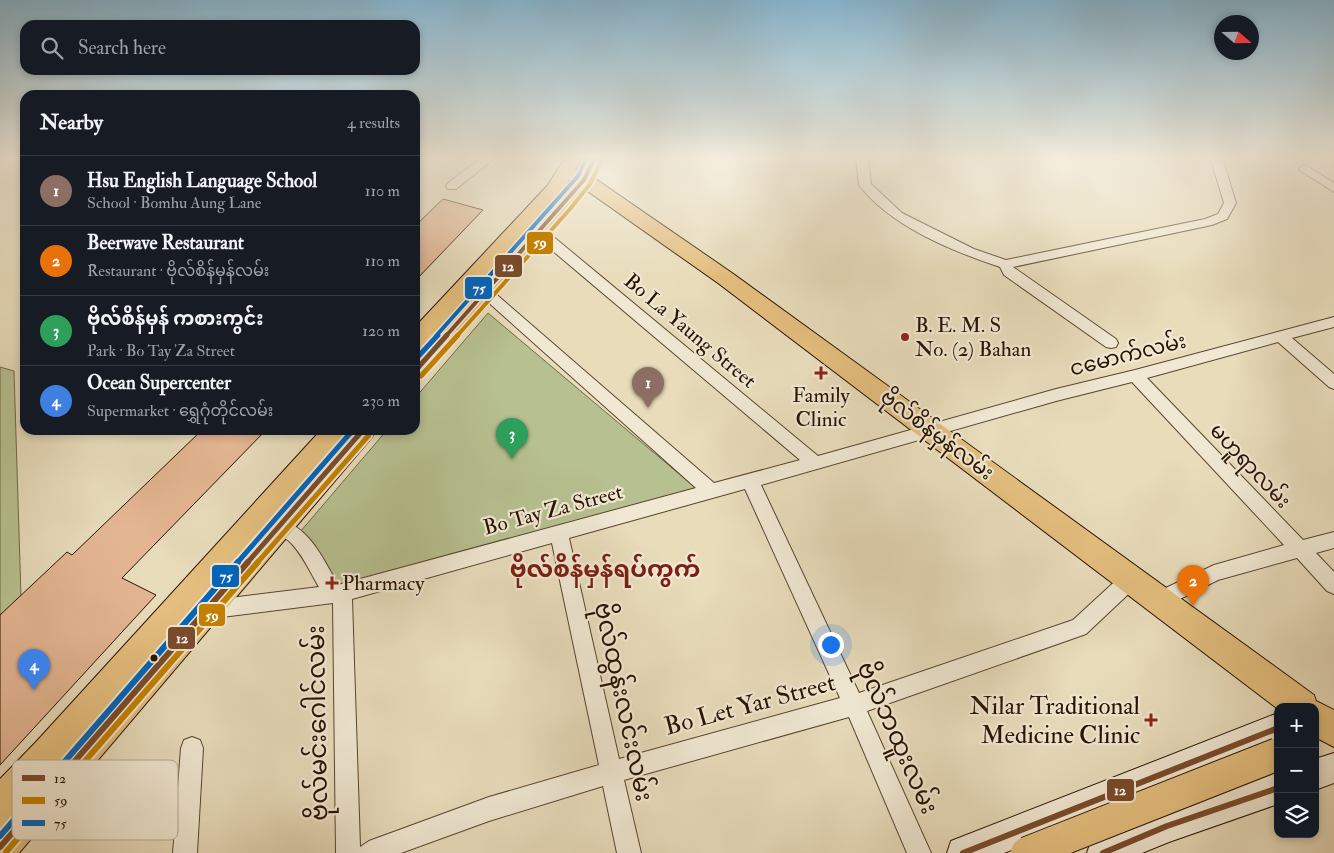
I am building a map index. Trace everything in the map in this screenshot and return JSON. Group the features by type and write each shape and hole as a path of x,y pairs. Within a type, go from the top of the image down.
{"main road":[{"path":"420,364 520,227 549,197"},
{"path":"420,337 539,232 559,197"},
{"name":"ဗိုလ်စိန်မှန်လမ်း","path":"611,197 725,278 1297,703"},
{"path":"269,521 332,435"},
{"path":"70,760 195,605 269,521 358,435"},
{"path":"43,760 195,605"},
{"path":"1319,713 1334,707"},
{"path":"1319,719 1334,732 1319,738"},
{"path":"963,853 1274,730"},
{"path":"1027,853 1274,756"},
{"path":"1319,774 1334,768"},
{"path":"1140,783 1167,826"},
{"path":"1103,853 1167,826 1274,789"},
{"path":"0,804 12,792"},
{"path":"0,847 12,832"}],"street":[{"path":"878,197 898,216 969,252 1004,264 1208,222 1223,216 1230,203 1228,197"},
{"name":"Bo La Yaung Street","path":"539,232 815,463"},
{"path":"1004,264 1009,272 1111,343"},
{"path":"475,288 711,492"},
{"name":"ငမောက်လမ်း","path":"932,431 1056,395 1135,376 1334,322"},
{"path":"1281,337 1334,383"},
{"name":"မဟူရာလမ်း","path":"1135,376 1334,585"},
{"name":"Bo Tay Za Street","path":"195,605 338,593 932,431"},
{"name":"ဗိုလ်ဘထူးလမ်း","path":"750,482 854,705 919,853"},
{"path":"269,521 295,535 338,593"},
{"name":"ဗိုလ်ထွန်းလင်းလမ်း","path":"559,533 629,853"},
{"path":"1158,601 1214,573 1334,540"},
{"name":"Bo Let Yar Street","path":"369,853 489,809 610,772 854,705 1079,627 1130,580"},
{"name":"ဗိုလ်မင်းဂေါင်လမ်း","path":"338,593 348,853"},
{"path":"185,853 192,748"}],"green space":[{"path":"488,313 697,489 338,587 300,532 383,435 420,435 420,392"},
{"path":"0,367 14,371 21,597 0,617"}],"building":[{"path":"443,199 483,210 420,276 420,221"},
{"path":"197,435 261,435 122,578 156,595 0,765 0,615 67,552 72,555"}],"transit line":[{"name":"75","path":"420,354 560,197"},
{"name":"12","path":"420,365 570,197"},
{"name":"59","path":"421,376 580,197"},
{"name":"75","path":"66,760 349,435"},
{"name":"12","path":"76,760 359,435"},
{"name":"59","path":"86,760 369,435"},
{"name":"12","path":"963,853 1274,730"},
{"name":"12","path":"1103,853 1167,826 1274,789"},
{"name":"75","path":"0,836 12,822"},
{"name":"12","path":"0,847 12,833"},
{"name":"59","path":"6,852 16,840"}],"place":[{"name":"B. E. M. S No. (2) Bahan","path":"905,337"},
{"name":"Family Clinic","path":"821,373"},
{"name":"Hsu English Language School","path":"648,408"},
{"name":"ဗိုလ်စိန်မှန် ကစားကွင်း","path":"512,459"},
{"name":"Pharmacy","path":"332,583"},
{"name":"Beerwave Restaurant","path":"1193,606"},
{"name":"Ocean Supercenter","path":"34,690"},
{"name":"Nilar Traditional Medicine Clinic","path":"1151,720"}],"district":[{"name":"ဗိုလ်စိန်မှန်ရပ်ကွက်","path":"605,569"}]}
